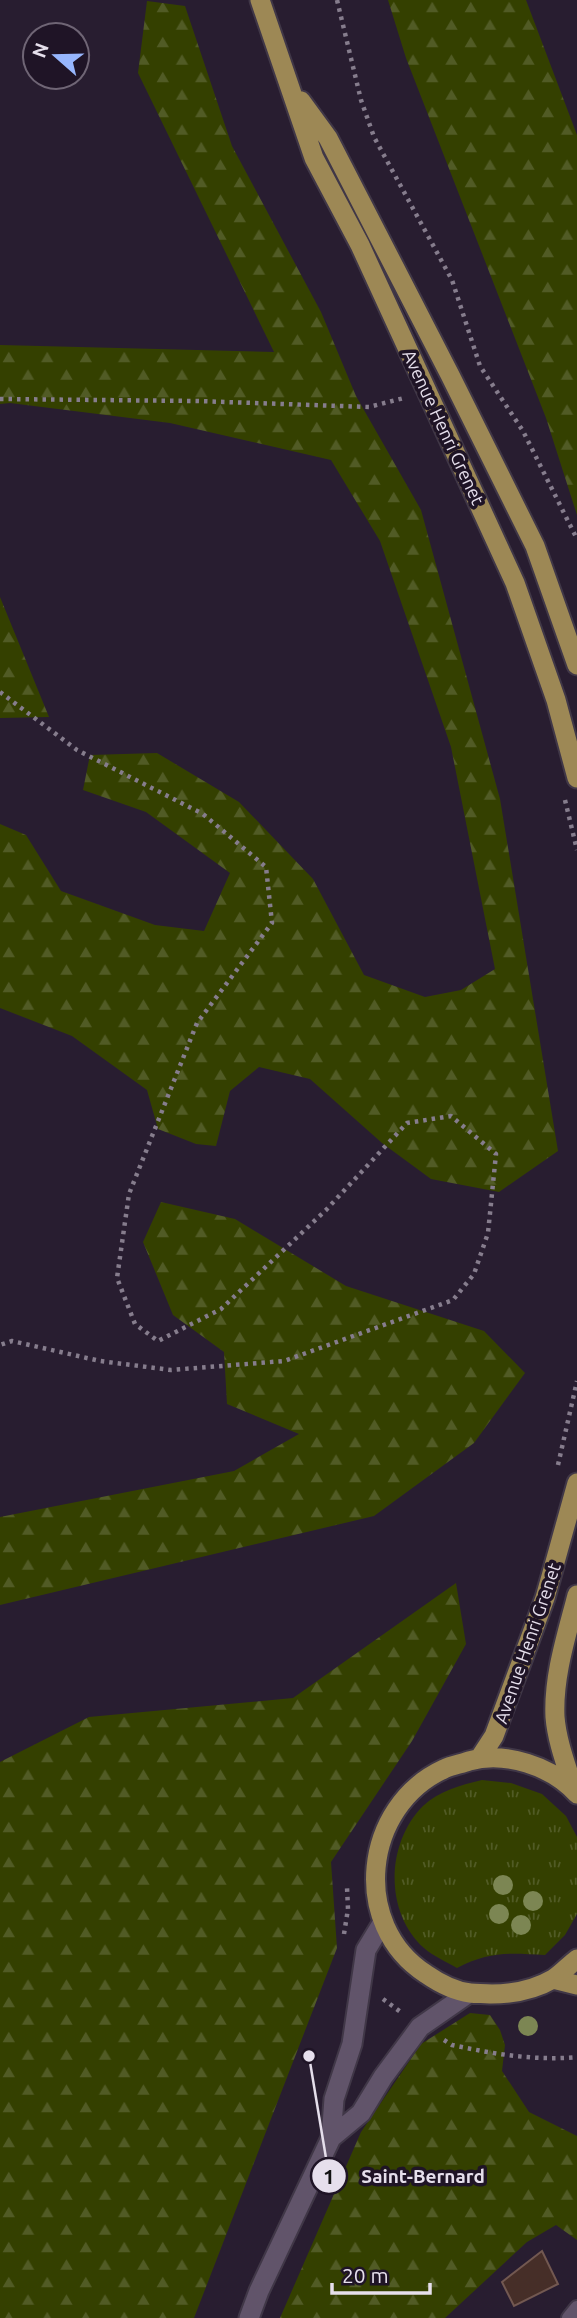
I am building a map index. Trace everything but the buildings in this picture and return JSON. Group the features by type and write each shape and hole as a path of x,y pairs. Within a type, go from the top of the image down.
{"main road":[{"name":"Avenue Henri Grenet","path":"260,0 314,158 360,245 515,583 556,700 577,778"},
{"name":"Avenue Henri Grenet","path":"289,85 328,138 535,546 577,665"},
{"name":"Avenue Henri Grenet","path":"479,1759 494,1736 537,1622 577,1483"},
{"name":"Avenue Henri Grenet","path":"576,1792 562,1752 555,1717 559,1663 577,1595"},
{"path":"576,1792 546,1771 513,1760 479,1759 444,1768 414,1788 391,1816 377,1851 374,1887 383,1922 397,1948 417,1968 441,1984 469,1993 512,1994 553,1979 577,1959"},
{"path":"553,1979 577,1985"}],"street":[{"path":"249,2318 331,2138 334,2099 352,2043 366,1950 383,1922"},
{"path":"331,2138 361,2113 383,2077 420,2027 469,1993"}],"lane":[{"path":"569,2318 577,2308"}],"path":[{"path":"337,0 361,100 374,137 452,279 480,366 523,431 577,539"},
{"path":"0,399 197,401 369,407 413,396 425,387"},
{"path":"0,692 77,750 203,814 266,867 272,923 197,1023 129,1194 117,1278 135,1324 158,1340 221,1309 326,1210 407,1124 451,1116 495,1154 488,1233 474,1274 453,1300 284,1362 171,1370 100,1361 12,1340 0,1345"},
{"path":"558,1467 577,1381"},
{"path":"343,1941 348,1909 347,1874"},
{"path":"441,2039 452,2045 508,2056 551,2060 577,2057"}],"green space":[{"path":"388,0 526,0 577,135 577,515 546,418 406,58"},
{"path":"147,1 185,6 232,146 321,312 356,396 421,510 500,799 558,1151 499,1192 431,1179 382,1143 310,1079 259,1067 230,1091 216,1146 196,1144 158,1129 147,1090 72,1036 0,1008 0,824 26,835 61,891 155,925 204,931 230,873 146,812 83,790 90,755 157,753 239,802 313,879 364,975 425,997 461,990 495,969 451,747 380,541 331,460 170,423 10,403 0,404 0,345 274,352 138,73"},
{"path":"0,597 49,717 0,718"},
{"path":"161,1202 235,1219 346,1286 484,1331 525,1373 474,1443 374,1516 0,1605 0,1517 234,1471 299,1434 227,1404 224,1352 173,1315 143,1242"},
{"path":"456,1583 466,1644 412,1741 331,1862 337,1948 194,2318 0,2318 0,1762 89,1717 293,1698"},
{"path":"482,1780 511,1783 542,1794 566,1816 577,1837 577,1914 565,1935 545,1955 500,1954 457,1968 424,1948 411,1933 396,1897 397,1858 411,1821 423,1806 443,1792"},
{"path":"470,2013 490,2015 500,2030 505,2045 502,2071 529,2112 577,2136 577,2240 556,2225 527,2242 445,2318 280,2318 361,2132 421,2044"}],"place":[{"name":"Saint-Bernard","path":"309,2056"}]}
